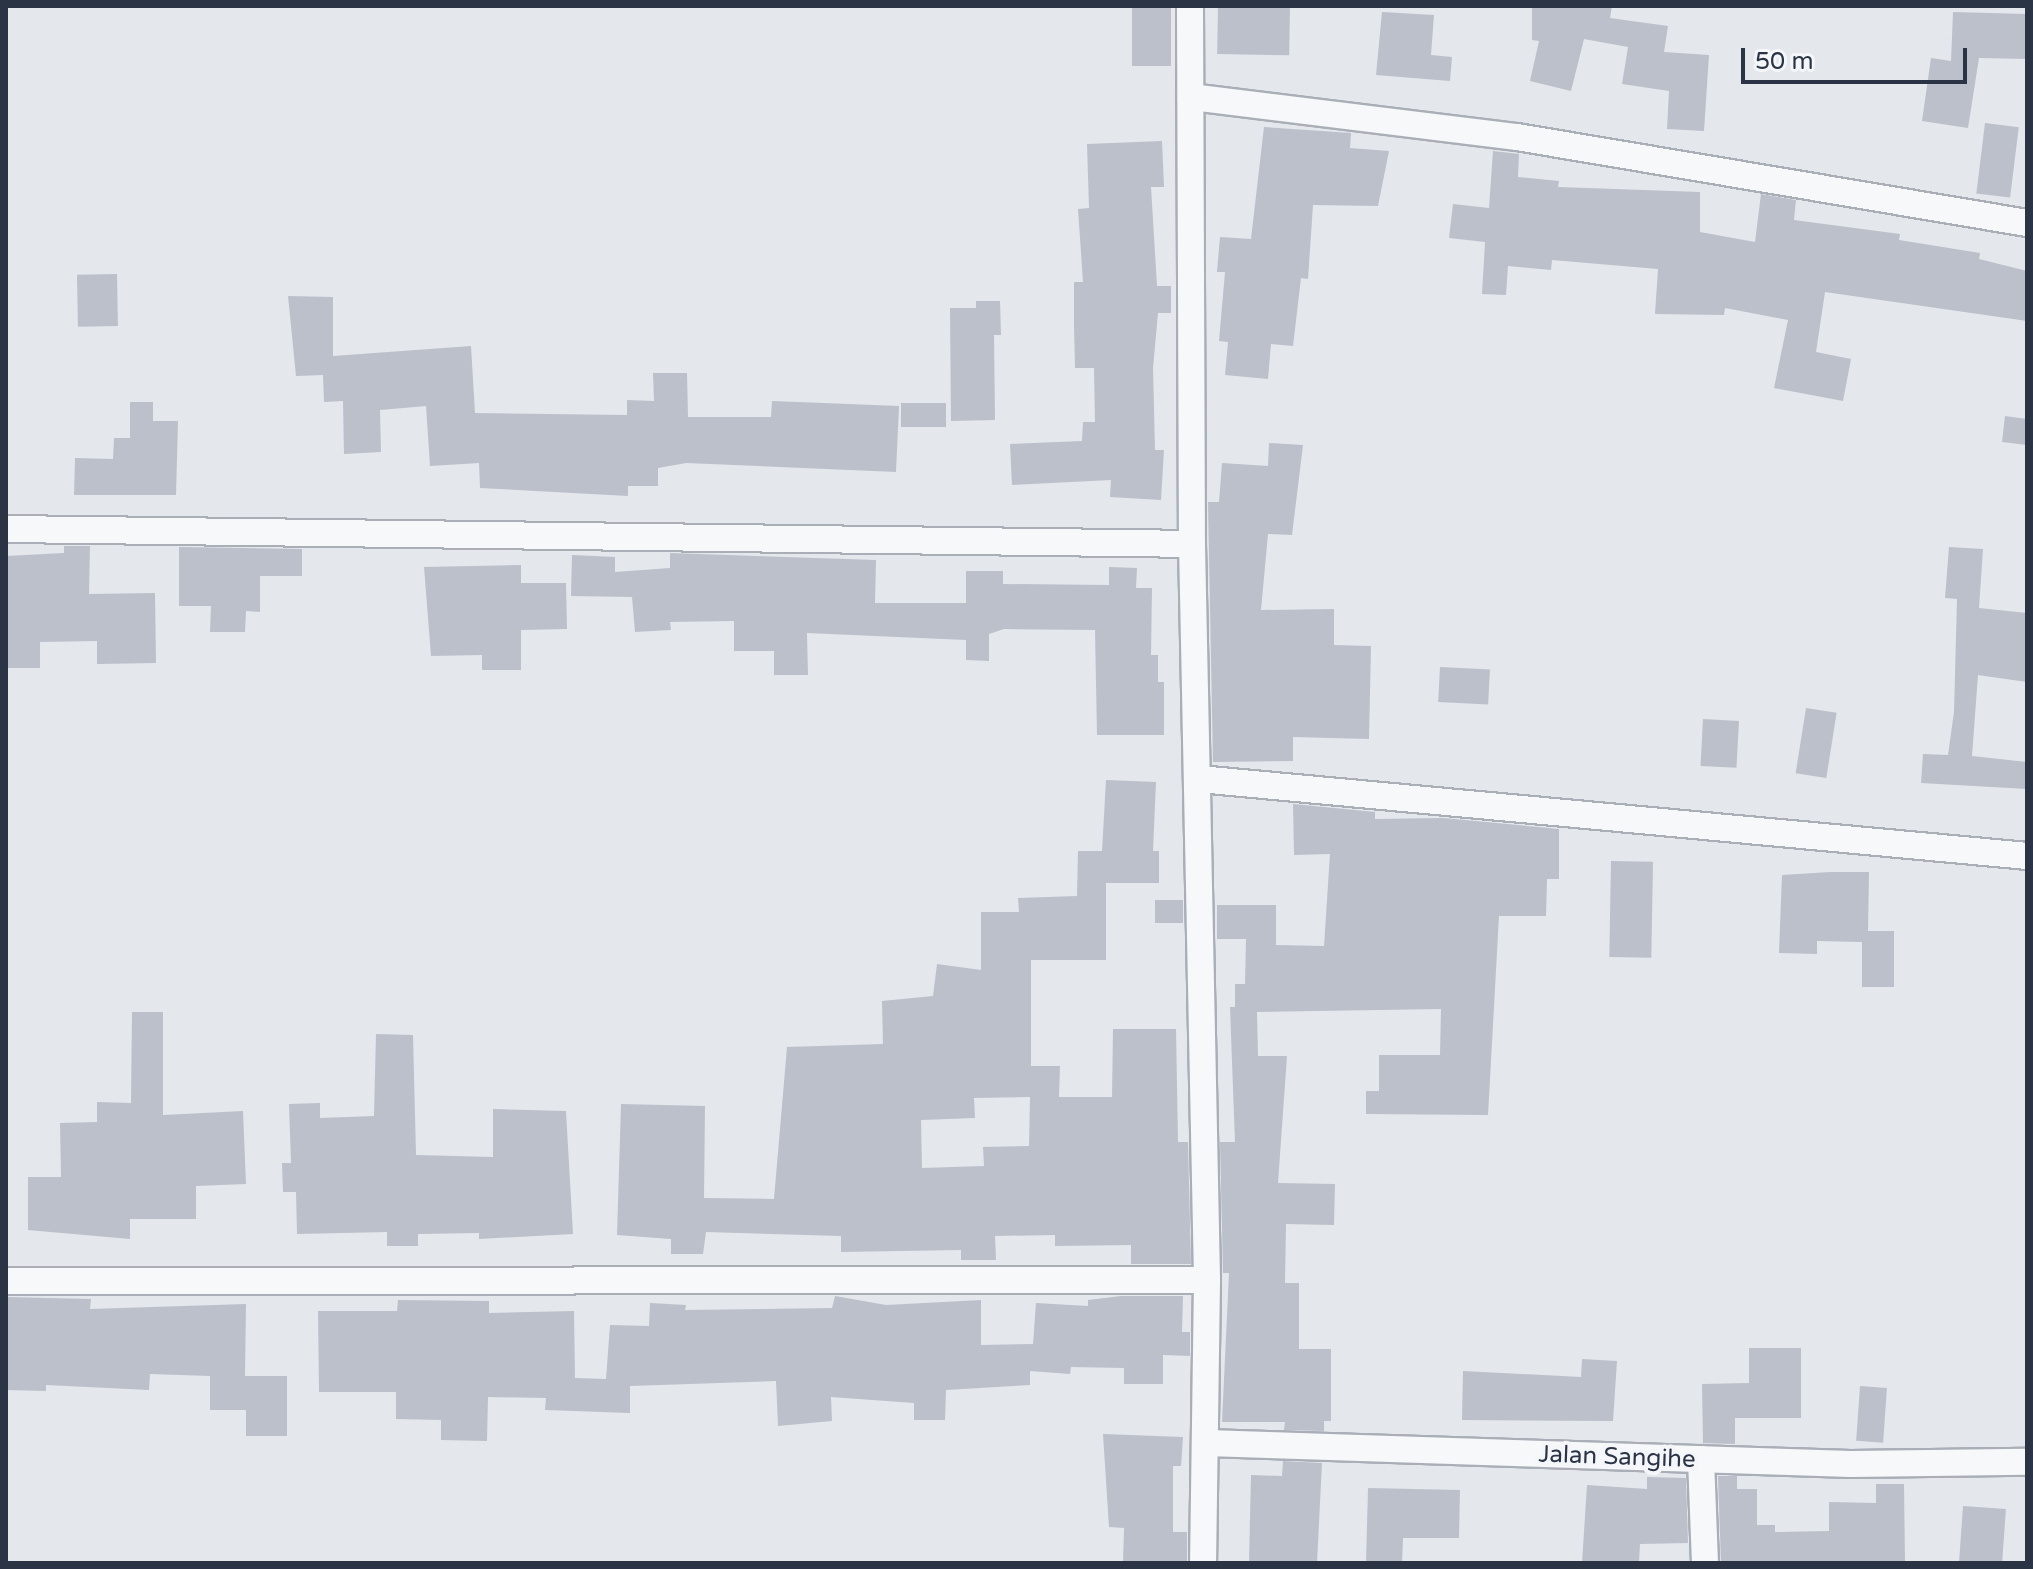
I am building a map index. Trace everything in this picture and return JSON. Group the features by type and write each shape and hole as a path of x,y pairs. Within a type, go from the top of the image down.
{"street":[{"path":"1190,6 1192,544 1207,1280 1203,1563"},
{"path":"1191,97 1517,137 2027,223"},
{"path":"6,529 1192,544"},
{"path":"1199,779 2027,856"},
{"path":"6,1281 1207,1280"},
{"name":"Jalan Sangihe","path":"1207,1443 1701,1459 2027,1462"},
{"path":"1701,1459 1705,1563"}],"building":[{"path":"1218,6 1290,7 1289,55 1217,54"},
{"path":"1532,6 1612,6 1610,18 1668,26 1664,52 1709,55 1704,131 1667,129 1669,91 1622,84 1628,47 1584,39 1571,91 1530,81 1539,41 1532,40"},
{"path":"1132,7 1171,7 1171,66 1132,66"},
{"path":"1382,12 1434,15 1431,55 1452,57 1450,81 1376,75"},
{"path":"1953,12 2027,14 2027,59 1979,58 1968,128 1922,121 1931,58 1951,61"},
{"path":"1985,123 2019,127 2010,198 1976,193"},
{"path":"1264,127 1351,133 1350,148 1389,151 1378,206 1313,205 1308,279 1301,278 1293,346 1271,344 1268,379 1225,375 1228,342 1219,341 1225,272 1217,272 1220,237 1251,239"},
{"path":"1162,141 1164,187 1151,187 1157,286 1171,286 1171,313 1158,313 1153,368 1155,450 1164,450 1161,500 1110,497 1111,480 1012,485 1010,444 1082,441 1083,422 1095,422 1094,368 1075,368 1074,282 1083,282 1078,209 1089,208 1087,144"},
{"path":"1493,151 1519,154 1518,177 1559,181 1558,187 1700,192 1700,232 1755,242 1761,194 1796,200 1794,220 1900,234 1899,240 1980,253 1979,259 2027,271 2027,321 1825,292 1816,352 1851,359 1843,401 1774,388 1788,320 1725,308 1724,315 1655,314 1658,269 1552,260 1551,270 1508,266 1506,295 1482,294 1485,242 1449,238 1453,204 1489,208"},
{"path":"117,274 118,326 78,327 77,275"},
{"path":"288,296 333,297 333,356 471,346 475,413 627,415 627,400 654,401 653,373 687,373 688,417 771,417 772,401 899,406 896,472 686,463 658,468 658,486 628,486 628,496 480,488 479,463 430,466 426,406 380,410 381,452 344,454 343,401 324,402 323,375 296,376"},
{"path":"976,301 1000,301 1001,335 994,335 995,420 951,421 950,308 976,308"},
{"path":"130,402 153,402 153,421 178,421 176,495 74,495 75,458 113,459 114,438 130,438"},
{"path":"901,403 946,403 946,427 901,427"},
{"path":"2005,416 2027,419 2027,445 2002,442"},
{"path":"1269,443 1303,445 1292,535 1268,534 1261,610 1334,609 1334,645 1371,646 1369,739 1293,737 1293,761 1213,762 1208,502 1219,502 1222,463 1268,466"},
{"path":"64,546 90,546 89,594 155,593 156,663 97,664 97,641 40,642 40,668 6,668 6,556 64,553"},
{"path":"179,547 302,549 302,576 260,576 260,612 246,611 245,632 210,632 211,606 179,606"},
{"path":"1949,547 1983,549 1979,608 2027,613 2027,682 1978,675 1972,756 2027,762 2027,789 1921,783 1923,754 1948,755 1954,712 1957,599 1945,598"},
{"path":"670,553 876,560 875,603 966,603 966,571 1003,571 1003,584 1109,585 1109,567 1137,568 1136,588 1152,588 1151,655 1158,655 1158,682 1164,682 1164,735 1097,735 1095,630 1004,629 989,634 989,661 966,660 966,640 807,633 808,675 774,675 774,651 734,651 734,621 670,622 671,630 635,632 632,597 571,596 572,555 615,557 615,572 670,568"},
{"path":"521,565 521,583 566,583 567,629 521,630 521,670 482,670 482,655 431,656 424,567"},
{"path":"1440,667 1490,670 1488,705 1438,702"},
{"path":"1806,708 1837,713 1826,778 1796,773"},
{"path":"1703,719 1739,721 1736,768 1701,766"},
{"path":"1106,780 1156,782 1153,851 1159,851 1159,883 1106,883 1106,960 1031,960 1031,1066 1060,1066 1059,1097 1112,1097 1113,1029 1176,1029 1178,1142 1188,1142 1191,1264 1131,1264 1131,1245 1055,1246 1055,1235 995,1236 996,1260 961,1260 961,1250 841,1252 841,1236 706,1232 703,1254 671,1254 671,1239 617,1235 621,1104 705,1106 704,1198 774,1199 787,1047 883,1044 882,1001 933,996 937,964 981,970 981,912 1019,912 1018,898 1077,896 1078,851 1102,851","holes":["1030,1097 1029,1146 983,1147 984,1166 922,1168 921,1120 975,1118 974,1098"]},
{"path":"1293,804 1375,812 1375,819 1443,818 1559,829 1559,879 1547,879 1546,916 1499,916 1488,1115 1366,1114 1366,1091 1379,1091 1379,1055 1440,1055 1441,1009 1257,1012 1258,1056 1287,1056 1278,1183 1335,1184 1334,1225 1286,1224 1285,1283 1299,1283 1299,1349 1331,1349 1331,1421 1324,1421 1324,1431 1284,1430 1285,1422 1222,1422 1229,1273 1223,1273 1220,1142 1235,1142 1230,1007 1235,1007 1235,984 1245,984 1246,939 1217,939 1217,905 1276,905 1276,945 1324,946 1330,854 1294,855"},
{"path":"1611,861 1653,862 1651,958 1609,957"},
{"path":"1869,872 1868,931 1894,931 1894,987 1862,987 1862,942 1817,941 1817,954 1779,953 1782,875"},
{"path":"1155,900 1183,900 1183,923 1155,923"},
{"path":"132,1012 163,1012 163,1115 243,1111 246,1184 196,1186 196,1219 130,1219 130,1239 28,1230 28,1177 61,1177 60,1123 97,1122 97,1102 131,1103"},
{"path":"376,1034 413,1035 416,1155 493,1157 493,1109 566,1111 573,1234 479,1239 479,1233 418,1234 418,1246 387,1246 387,1232 297,1234 296,1192 283,1192 282,1163 291,1163 289,1104 320,1103 320,1118 374,1116"},
{"path":"835,1296 886,1305 981,1300 981,1345 1033,1344 1036,1303 1088,1306 1088,1300 1121,1296 1183,1296 1182,1332 1190,1332 1190,1356 1163,1355 1163,1384 1124,1384 1124,1368 1071,1367 1070,1374 1030,1371 1030,1385 946,1390 945,1420 914,1420 914,1403 831,1397 832,1421 778,1426 776,1381 630,1386 630,1413 545,1410 546,1398 488,1397 487,1441 441,1440 441,1420 396,1419 396,1392 319,1392 318,1311 397,1311 398,1300 489,1301 489,1313 574,1311 575,1378 606,1379 610,1325 649,1326 650,1303 686,1305 685,1310 832,1308"},
{"path":"6,1297 91,1299 90,1309 246,1304 245,1376 287,1376 287,1436 246,1436 246,1410 210,1410 210,1376 150,1374 149,1390 46,1385 46,1391 6,1390"},
{"path":"1749,1348 1801,1348 1801,1418 1735,1418 1735,1444 1703,1443 1702,1384 1749,1383"},
{"path":"1582,1359 1617,1361 1613,1421 1462,1420 1463,1371 1581,1377"},
{"path":"1860,1386 1887,1388 1883,1443 1856,1441"},
{"path":"1103,1434 1183,1437 1181,1466 1173,1466 1173,1532 1187,1532 1187,1563 1123,1563 1124,1528 1109,1527"},
{"path":"1283,1461 1322,1463 1317,1563 1249,1563 1251,1475 1282,1476"},
{"path":"1718,1476 1737,1476 1737,1489 1757,1489 1757,1525 1775,1525 1775,1532 1829,1531 1829,1502 1876,1503 1876,1484 1904,1484 1905,1563 1721,1563"},
{"path":"1647,1477 1686,1478 1688,1543 1640,1544 1639,1563 1582,1563 1587,1485 1647,1489"},
{"path":"1368,1488 1460,1490 1459,1538 1403,1538 1402,1563 1366,1563"},
{"path":"1963,1506 2006,1509 2002,1563 1959,1563"}]}
